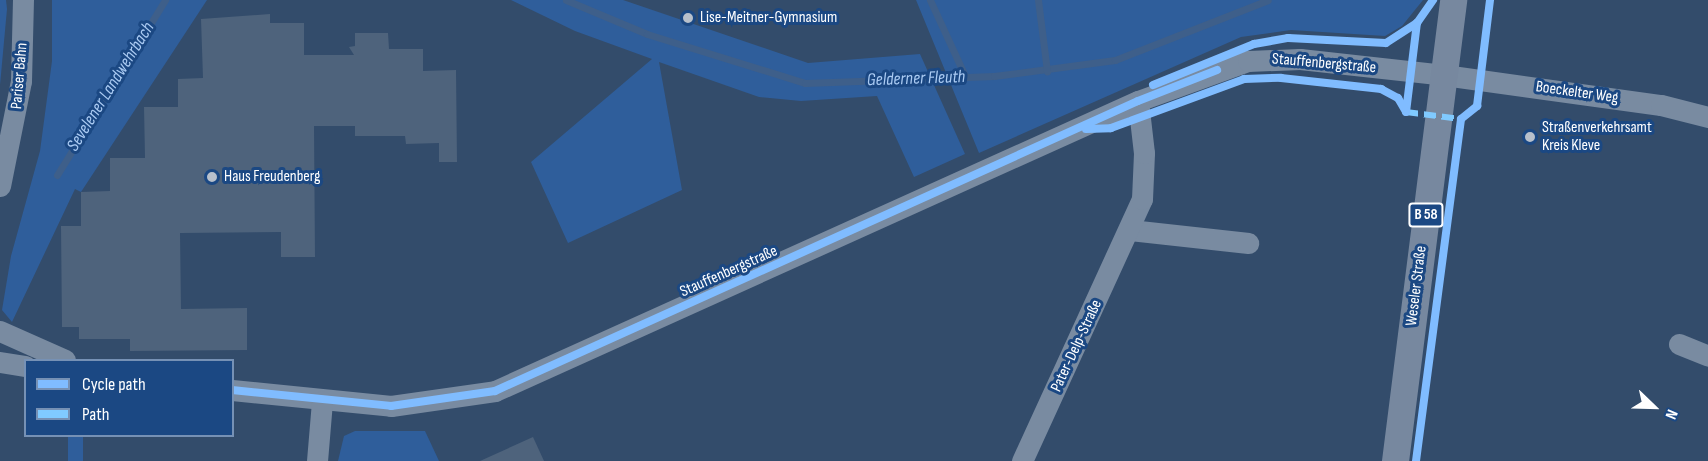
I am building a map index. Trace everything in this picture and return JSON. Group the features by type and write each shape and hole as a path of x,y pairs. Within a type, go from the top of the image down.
{"main road":[{"name":"B 58","path":"1444,75 1453,0"},
{"name":"Weseler Straße","path":"1395,461 1444,75"}],"street":[{"name":"Pariser Bahn","path":"0,186 21,81 22,0"},
{"name":"Stauffenbergstraße","path":"234,390 322,401 414,405 472,397 517,383 1138,101 1217,70 1269,58 1444,75"},
{"name":"Boeckelter Weg","path":"1444,75 1661,105 1708,117"},
{"name":"Pater-Delp-Straße","path":"1022,461 1130,230 1144,177 1138,101"},
{"path":"1130,230 1248,243"},
{"path":"0,331 63,359"},
{"path":"1679,344 1708,356"},
{"path":"0,362 24,366"},
{"path":"317,461 322,401"}],"shaded area":[{"path":"0,0 6,0 7,9 0,85"},
{"path":"52,0 207,0 81,192 75,189 12,322 2,310 11,256 40,151 52,61"},
{"path":"511,0 623,0 808,63 920,54 965,154 914,177 877,96 801,101 759,97 659,62 682,190 568,243 531,162 652,59 575,31"},
{"path":"916,0 1423,0 1402,26 1385,36 1291,30 1241,37 979,153"},
{"path":"355,431 425,431 439,461 338,461 344,436"},
{"path":"68,437 83,437 83,461 68,461"}],"building":[{"name":"Haus Freudenberg","path":"270,14 270,23 304,23 304,55 354,55 349,47 355,46 355,33 388,33 389,49 423,49 423,71 456,70 457,162 439,162 439,143 406,144 405,136 355,136 355,126 314,126 315,257 281,257 281,232 180,233 181,309 247,308 247,350 130,351 130,339 79,339 79,327 62,327 61,226 81,226 81,192 110,191 110,158 145,158 144,107 178,107 178,79 203,78 201,19"},
{"path":"533,437 544,461 480,461"}],"waterway":[{"name":"Sevelener Landwehrbach","path":"57,175 165,0"},
{"name":"Gelderner Fleuth","path":"566,0 647,34 805,83 994,76 1115,60 1268,0"},
{"path":"930,0 965,76"},
{"path":"1038,0 1047,71"}],"marked path":[{"path":"1406,107 1406,112 1461,119"}],"cycle path":[{"path":"1153,85 1254,44 1288,38 1386,43 1417,23 1433,0"},
{"path":"1416,461 1461,119 1477,106 1490,0"},
{"path":"1406,112 1417,23"},
{"path":"234,390 391,406 495,391 1138,101 1217,70"},
{"path":"1086,129 1111,128 1244,79 1281,78 1381,89 1398,98 1406,112"}],"place":[{"name":"Lise-Meitner-Gymnasium","path":"688,18"},
{"name":"Straßenverkehrsamt Kreis Kleve","path":"1530,137"},
{"name":"Haus Freudenberg","path":"212,177"}]}
